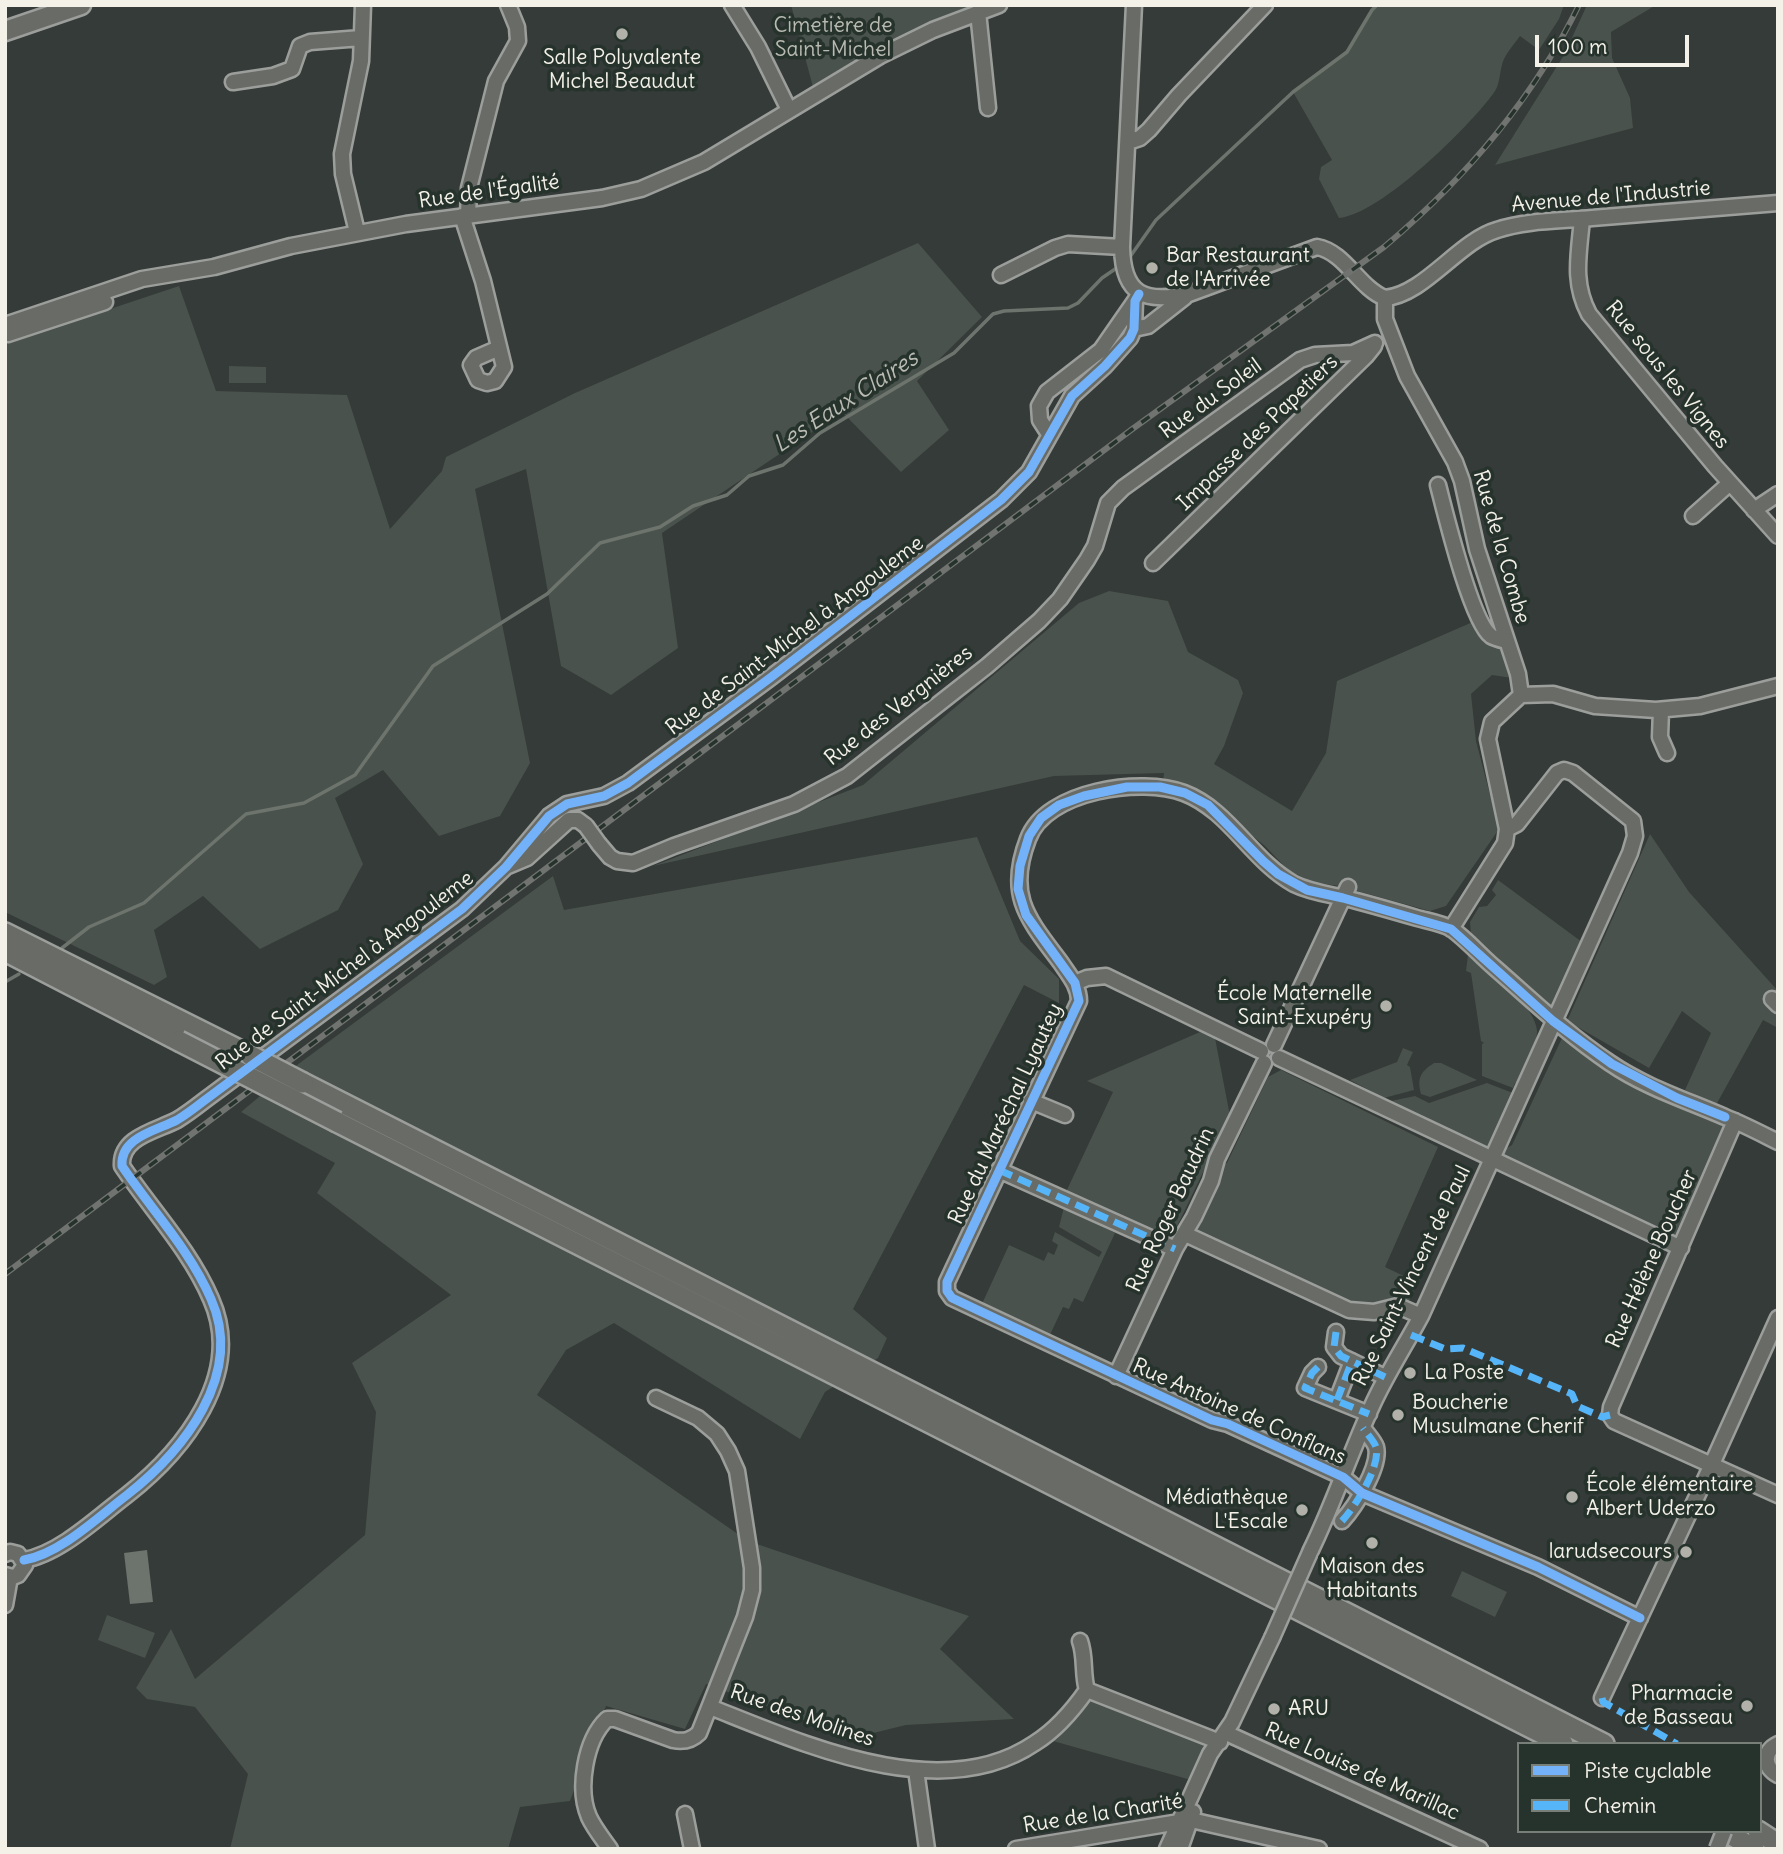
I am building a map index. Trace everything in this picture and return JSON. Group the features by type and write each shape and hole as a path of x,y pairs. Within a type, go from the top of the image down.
{"highway":[{"path":"5,933 1600,1742"},
{"path":"5,951 1559,1742"},
{"path":"1717,1833 1741,1849"},
{"path":"1728,1833 1754,1849"},
{"path":"1761,1833 1778,1844"}],"main road":[{"path":"5,32 71,7"}],"street":[{"path":"357,232 343,174 342,154 361,61 362,5"},
{"path":"499,348 484,281 465,216 469,188 496,81 518,41 517,27 508,5"},
{"path":"732,5 758,47 789,110"},
{"name":"Rue de l'Égalité","path":"5,325 142,279 357,232 602,198 641,189 704,162 880,56 999,5"},
{"path":"1134,5 1123,260 1128,281 1137,298 1134,329 1148,326 1189,294"},
{"path":"1128,142 1140,138 1149,130 1265,5"},
{"path":"978,12 988,108"},
{"path":"233,82 273,76 292,69 300,46 310,42 360,38"},
{"name":"Avenue de l'Industrie","path":"1385,298 1401,295 1470,244 1496,230 1515,225 1778,203"},
{"name":"Rue sous les Vignes","path":"1582,219 1578,279 1580,296 1589,314 1730,483 1778,536"},
{"path":"1001,275 1068,244 1123,260"},
{"path":"1137,298 1168,298 1189,294 1317,247 1333,255 1374,292 1385,298"},
{"name":"Rue de l'Égalité","path":"5,335 55,320 178,273"},
{"path":"1049,434 1040,420 1039,406 1047,392 1101,350 1137,298"},
{"name":"Rue de la Combe","path":"1385,298 1383,309 1407,376 1455,461 1462,481 1477,549 1518,674 1521,695"},
{"name":"Rue de Saint-Michel à Angouleme","path":"24,1560 53,1549 149,1478 189,1432 205,1407 214,1385 219,1356 219,1332 213,1302 193,1265 122,1166 121,1156 125,1147 179,1119 462,909 506,867 549,816 567,804 604,796 628,783 990,508 1029,471 1072,396 1105,366 1130,338 1134,329"},
{"name":"Impasse des Papetiers","path":"1153,563 1390,331"},
{"name":"Rue du Soleil","path":"1100,531 1105,510 1115,495 1300,360 1315,355 1353,352 1375,343"},
{"path":"1693,516 1730,483"},
{"path":"1438,485 1457,560 1483,625 1491,636 1506,641"},
{"path":"1754,510 1778,494"},
{"name":"Rue des Vergnières","path":"506,867 527,858 569,820 579,820 586,826 610,857 617,861 633,863 794,804 847,776 987,666 1039,621 1060,599 1087,560 1100,531"},
{"path":"1451,929 1500,853 1507,829 1488,739 1492,722 1521,695 1553,694 1595,706 1661,710 1700,706 1778,686"},
{"path":"1661,710 1660,737 1667,753"},
{"name":"Rue Saint-Vincent de Paul","path":"1185,1821 1210,1754 1223,1738 1272,1638 1385,1377 1421,1316 1630,853 1635,836 1633,821 1573,773 1563,770 1557,773 1517,824 1507,829"},
{"name":"Rue du Maréchal Lyautey","path":"947,1282 1079,1000 1075,983 1026,915 1018,889 1020,866 1028,836 1041,818 1059,805 1084,796 1126,787 1160,787 1185,793 1208,805 1263,861 1307,890 1346,892 1451,929 1553,1021 1630,1076 1778,1142"},
{"path":"1269,1054 1346,892"},
{"path":"1075,983 1087,978 1106,976 1681,1248"},
{"name":"Rue Roger Baudrin","path":"1116,1376 1175,1249 1211,1181 1217,1159 1269,1054"},
{"path":"1031,1101 1065,1115"},
{"name":"Rue Hélène Boucher","path":"1712,1465 1614,1421 1610,1415 1611,1407 1735,1121"},
{"path":"999,1170 1175,1249"},
{"path":"1185,1234 1349,1310 1374,1312 1398,1306 1421,1316"},
{"name":"Rue Antoine de Conflans","path":"947,1282 947,1291 952,1298 1212,1420 1228,1424 1343,1477 1362,1493 1538,1567 1640,1618"},
{"path":"1602,1698 1778,1318"},
{"path":"1336,1332 1334,1347 1341,1356 1385,1377"},
{"path":"1336,1400 1352,1361"},
{"path":"1318,1367 1312,1373 1304,1392 1336,1400 1366,1421 1376,1447 1376,1461 1356,1507 1342,1521"},
{"path":"610,1849 587,1814 583,1769 600,1725 607,1719 615,1719 673,1740 688,1741 699,1733 745,1617 752,1590 752,1568 737,1471 717,1434 698,1419 656,1398"},
{"path":"1712,1465 1778,1495"},
{"path":"5,1554 14,1552 24,1560 22,1573 7,1576 5,1605"},
{"path":"1080,1641 1087,1690 1223,1738"},
{"name":"Rue des Molines","path":"710,1707 855,1759 916,1770 963,1769 1004,1759 1037,1742 1059,1724 1087,1690"},
{"name":"Rue Louise de Marillac","path":"1223,1738 1480,1849"},
{"path":"1768,1769 1769,1750 1778,1744"},
{"path":"916,1770 927,1849"},
{"path":"685,1814 692,1849"},
{"path":"1167,1849 1185,1821"},
{"path":"1180,1849 1185,1821"},
{"name":"Rue de la Charité","path":"1016,1849 1185,1821 1319,1849"},
{"path":"1717,1849 1724,1833"}],"green space":[{"name":"Cimetière de Saint-Michel","path":"791,5 980,5 883,47 813,87"},
{"path":"1377,5 1564,5 1559,19 1539,50 1520,36 1504,59 1496,90 1444,147 1400,186 1377,202 1357,213 1339,218 1319,179 1321,167 1332,160 1293,92 1347,52"},
{"path":"1587,5 1656,5 1611,32 1612,58 1630,98 1633,128 1495,165 1564,55"},
{"path":"918,243 982,317 917,381 949,430 901,472 842,412 662,533 678,648 611,695 561,666 526,469 475,489 530,763 500,816 439,836 383,770 335,798 363,864 338,910 260,949 203,896 154,930 167,977 154,985 5,912 5,344 179,286 216,391 347,395 390,529 442,471 446,457 575,393"},
{"path":"229,366 266,367 266,383 229,383"},
{"path":"1109,591 1168,601 1188,652 1238,680 1243,693 1224,746 1214,764 1292,811 1326,753 1337,681 1475,621 1488,638 1503,649 1512,678 1492,675 1471,694 1476,741 1499,829 1446,906 1430,911 1339,886 1316,883 1289,871 1265,846 1216,806 1163,783 1164,773 1054,776 653,866 863,785 1079,603"},
{"path":"1650,834 1689,892 1778,991 1778,1028 1763,1020 1716,1105 1685,1090 1711,1033 1682,1011 1649,1068 1567,1021"},
{"path":"977,837 1020,941 1059,979 1059,1003 1024,985 853,1309 887,1338 878,1358 825,1392 800,1439 614,1323 566,1350 537,1395 748,1541 969,1616 940,1649 1014,1719 906,1725 853,1738 706,1684 685,1729 606,1706 570,1801 520,1807 508,1849 230,1849 248,1774 195,1707 147,1699 136,1688 171,1629 195,1679 365,1535 376,1412 352,1363 451,1295 317,1193 335,1163 241,1112 297,1065 553,876 564,910"},
{"path":"1498,880 1582,942 1551,1006 1471,935 1470,922 1479,907 1487,906 1496,895 1492,890"},
{"path":"1468,955 1520,1000 1535,1021 1535,1044 1518,1083 1515,1083 1513,1088 1482,1076 1484,1043 1481,1041 1471,973 1466,971"},
{"path":"1200,1032 1215,1038 1230,1116 1171,1239 1065,1194 1113,1092 1087,1081"},
{"path":"1562,1038 1609,1074 1723,1126 1674,1238 1504,1154 1512,1145"},
{"path":"1403,1048 1413,1052 1407,1065 1410,1067 1414,1090 1384,1098 1350,1080 1397,1062"},
{"path":"1434,1063 1441,1063 1477,1080 1430,1097 1421,1094 1421,1076"},
{"path":"1281,1070 1438,1147 1385,1267 1408,1278 1411,1272 1420,1277 1407,1305 1387,1302 1355,1307 1201,1236 1198,1232 1198,1223 1221,1164 1227,1163 1268,1077"},
{"path":"1487,1083 1513,1093 1488,1146 1391,1101 1415,1096 1429,1103"},
{"path":"1064,1207 1115,1233 1083,1302 1074,1298 1069,1309 1063,1307 1049,1337 981,1306 1009,1245 1044,1261 1048,1252 1054,1255 1058,1245 1052,1241 1055,1232 1099,1257 1102,1252 1059,1227"},
{"path":"1462,1571 1507,1592 1495,1617 1451,1596"},
{"path":"107,1615 155,1633 145,1658 98,1640"},
{"path":"1092,1697 1208,1743 1191,1780 1053,1741"}],"shaded area":[{"path":"147,1550 153,1602 130,1604 124,1553"}],"waterway":[{"name":"Les Eaux Claires","path":"1127,261 1156,220 1293,92 1347,52 1377,5"},
{"name":"Les Eaux Claires","path":"62,948 89,927 144,903 246,814 304,803 355,775 433,666 547,594 600,543 660,527 693,506 727,495 749,476 783,465 820,433 954,353 993,314 1004,311 1068,308 1078,303 1102,278 1121,265"},
{"name":"Les Eaux Claires","path":"5,982 19,974"}],"railway":[{"path":"5,1274 1131,430 1384,247 1442,194 1494,136 1540,74 1579,5"}],"marked path":[{"path":"999,1170 1175,1249"},
{"path":"1336,1332 1334,1347 1341,1356 1385,1377"},
{"path":"1411,1335 1445,1349 1463,1348 1572,1394 1577,1406 1602,1417 1610,1415"},
{"path":"1337,1400 1352,1361"},
{"path":"1318,1367 1305,1388 1369,1414"},
{"path":"1342,1521 1360,1496 1375,1465 1376,1447 1363,1428"},
{"path":"1602,1698 1603,1702 1673,1742"}],"cycle path":[{"path":"24,1560 65,1543 148,1477 187,1434 203,1409 214,1383 220,1356 219,1327 211,1299 181,1247 122,1166 127,1148 141,1136 188,1113 462,909 506,867 549,816 567,804 604,796 628,783 770,678 1001,500 1029,472 1072,396 1105,366 1130,338 1134,329 1135,301 1139,294"},
{"path":"1640,1618 1538,1567 1362,1493 1343,1477 1228,1424 1212,1420 952,1298 947,1291 947,1282 1079,1001 1075,983 1026,915 1018,889 1020,866 1029,836 1041,818 1059,805 1084,796 1127,787 1160,787 1185,793 1208,805 1278,874 1307,890 1451,929 1553,1021 1612,1064 1677,1098 1725,1117"}],"place":[{"name":"Salle Polyvalente Michel Beaudut","path":"622,34"},
{"name":"Bar Restaurant de l'Arrivée","path":"1152,268"},
{"name":"École Maternelle Saint-Exupéry","path":"1386,1006"},
{"name":"La Poste","path":"1410,1373"},
{"name":"Boucherie Musulmane Cherif","path":"1398,1415"},
{"name":"École élémentaire Albert Uderzo","path":"1572,1497"},
{"name":"Médiathèque L'Escale","path":"1302,1510"},
{"name":"Maison des Habitants","path":"1372,1543"},
{"name":"larudsecours","path":"1686,1552"},
{"name":"Pharmacie de Basseau","path":"1747,1706"},
{"name":"ARU","path":"1274,1709"}]}
